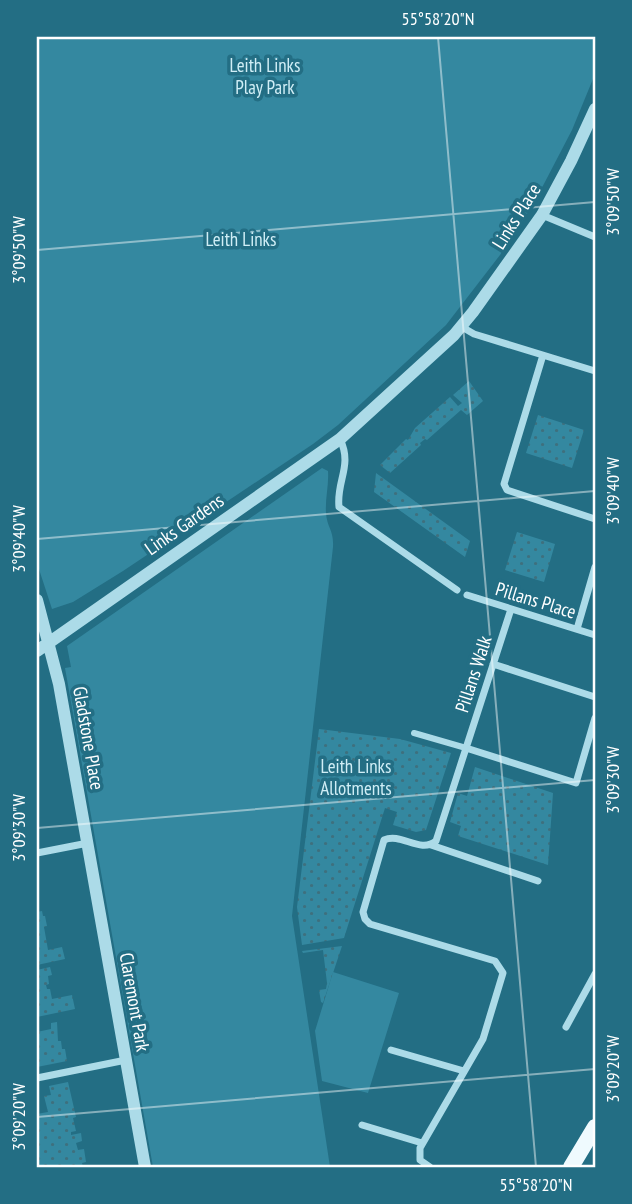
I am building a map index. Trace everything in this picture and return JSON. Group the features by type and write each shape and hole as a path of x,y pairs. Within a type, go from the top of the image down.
{"main road":[{"path":"571,1167 595,1127"}],"street":[{"name":"Links Place","path":"458,331 542,215 595,109"},
{"path":"542,215 595,237"},
{"path":"458,331 595,370"},
{"name":"Links Gardens","path":"37,651 340,439 458,331"},
{"path":"543,355 504,484 507,490 595,519"},
{"path":"340,439 347,456 338,499 339,507 457,590"},
{"path":"576,629 595,567"},
{"name":"Pillans Place","path":"467,595 595,635"},
{"name":"Gladstone Place","path":"37,600 39,617 60,684 88,843"},
{"name":"Pillans Walk","path":"431,845 436,841 510,609"},
{"path":"493,664 595,697"},
{"path":"414,733 576,783 595,718"},
{"path":"430,1167 420,1160 422,1143 483,1039 503,973 495,961 370,924 365,919 363,912 384,840 395,837 431,845 538,881"},
{"path":"37,853 88,843"},
{"name":"Claremont Park","path":"88,843 145,1167"},
{"path":"566,1027 595,974"},
{"path":"391,1050 464,1071"},
{"path":"37,1078 126,1059"},
{"path":"362,1125 422,1143"}],"green space":[{"name":"Leith Links","path":"37,37 591,37 595,42 595,74 572,130 534,203 500,255 446,325 338,425 313,444 123,571 73,602 52,609 37,563"},
{"path":"469,381 483,401 467,415 461,410 420,443 421,445 390,473 380,465 408,440 415,428 450,397 458,406 462,403 453,395"},
{"path":"538,415 584,430 572,468 526,453"},
{"path":"322,468 328,471 326,513 333,547 292,916 330,1167 153,1167 65,668 71,667 67,646"},
{"path":"376,473 470,541 465,557 374,492"},
{"path":"517,532 555,544 544,582 505,570"},
{"name":"Leith Links Allotments","path":"319,729 400,739 451,753 426,830 416,832 393,825 397,812 385,808 344,938 302,945 297,907"},
{"path":"475,767 553,793 548,865 458,836 461,826 450,822 458,793 467,796"},
{"path":"42,911 47,926 44,927 48,950 62,947 65,959 37,965 37,912"},
{"path":"342,946 323,1003 319,990 326,989 327,983 323,950 302,951"},
{"path":"50,967 52,975 48,976 49,984 46,985 47,989 50,989 52,999 72,995 75,1009 37,1017 37,970"},
{"path":"333,972 399,993 368,1093 322,1081 315,1031"},
{"path":"57,1022 58,1041 61,1041 62,1049 65,1049 67,1061 37,1067 37,1032 51,1029 51,1023"},
{"path":"68,1082 76,1117 73,1118 76,1131 71,1132 71,1135 81,1133 82,1141 76,1143 78,1150 84,1149 86,1162 82,1163 83,1167 37,1167 37,1114 48,1112 44,1096 51,1095 49,1086"}],"park label":[{"name":"Leith Links Play Park","path":"265,76"}]}
